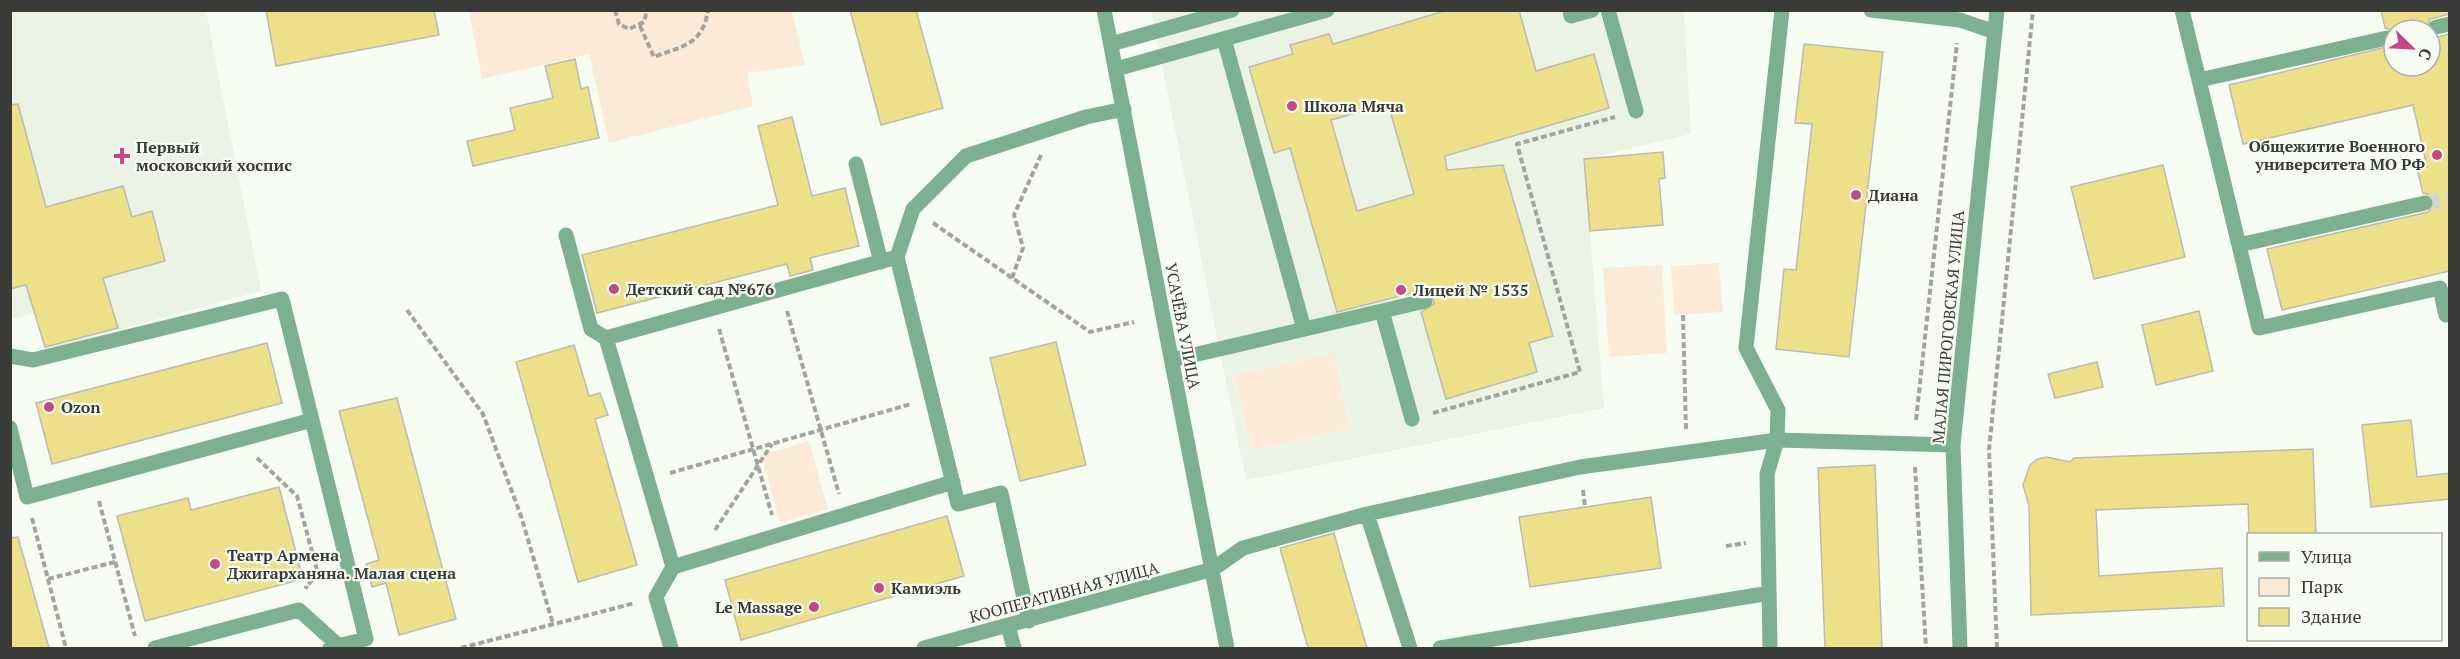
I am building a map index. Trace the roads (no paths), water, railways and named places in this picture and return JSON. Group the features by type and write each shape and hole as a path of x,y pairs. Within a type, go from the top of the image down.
{"street":[{"name":"УСАЧЁВА УЛИЦА","path":"1104,10 1227,648"},
{"path":"1111,44 1232,10"},
{"path":"1116,69 1327,10"},
{"path":"1570,10 1571,16 1592,10"},
{"path":"1608,10 1636,111"},
{"path":"1770,648 1767,474 1777,440 1778,410 1746,348 1782,10"},
{"path":"1871,10 1960,20 1995,32"},
{"name":"МАЛАЯ ПИРОГОВСКАЯ УЛИЦА","path":"1960,648 1953,444 1997,10"},
{"path":"2182,10 2259,328 2440,288 2446,315"},
{"path":"1224,39 1304,329"},
{"path":"2199,80 2382,39"},
{"path":"1029,621 1001,493 958,504 897,257 913,209 966,156 1086,117 1124,110"},
{"path":"856,164 881,262"},
{"path":"2239,245 2425,203"},
{"path":"566,235 591,329 606,338 673,567"},
{"path":"606,338 897,257"},
{"path":"10,356 33,360 282,299 368,644 334,647 299,610 155,648"},
{"path":"1172,360 1425,301"},
{"path":"1382,311 1412,419"},
{"path":"10,428 27,497 312,420"},
{"name":"КООПЕРАТИВНАЯ УЛИЦА","path":"924,648 1213,570 1244,549 1367,514 1580,467 1777,440 1953,444"},
{"path":"671,648 656,597 673,567 953,483"},
{"path":"1367,514 1410,648"},
{"path":"1440,648 1769,593"},
{"path":"1008,626 1014,648"}],"tunnel":[{"path":"2425,203 2450,198"}],"place":[{"name":"Школа Мяча","path":"1292,106"},
{"name":"Общежитие Военного университета МО РФ","path":"2437,155"},
{"name":"Первый московский хоспис","path":"122,156"},
{"name":"Диана","path":"1856,195"},
{"name":"Детский сад №676","path":"614,289"},
{"name":"Лицей № 1535","path":"1401,290"},
{"name":"Ozon","path":"49,407"},
{"name":"Театр Армена Джигарханяна. Малая сцена","path":"215,564"},
{"name":"Камиэль","path":"879,588"},
{"name":"Le Massage","path":"814,607"}]}
